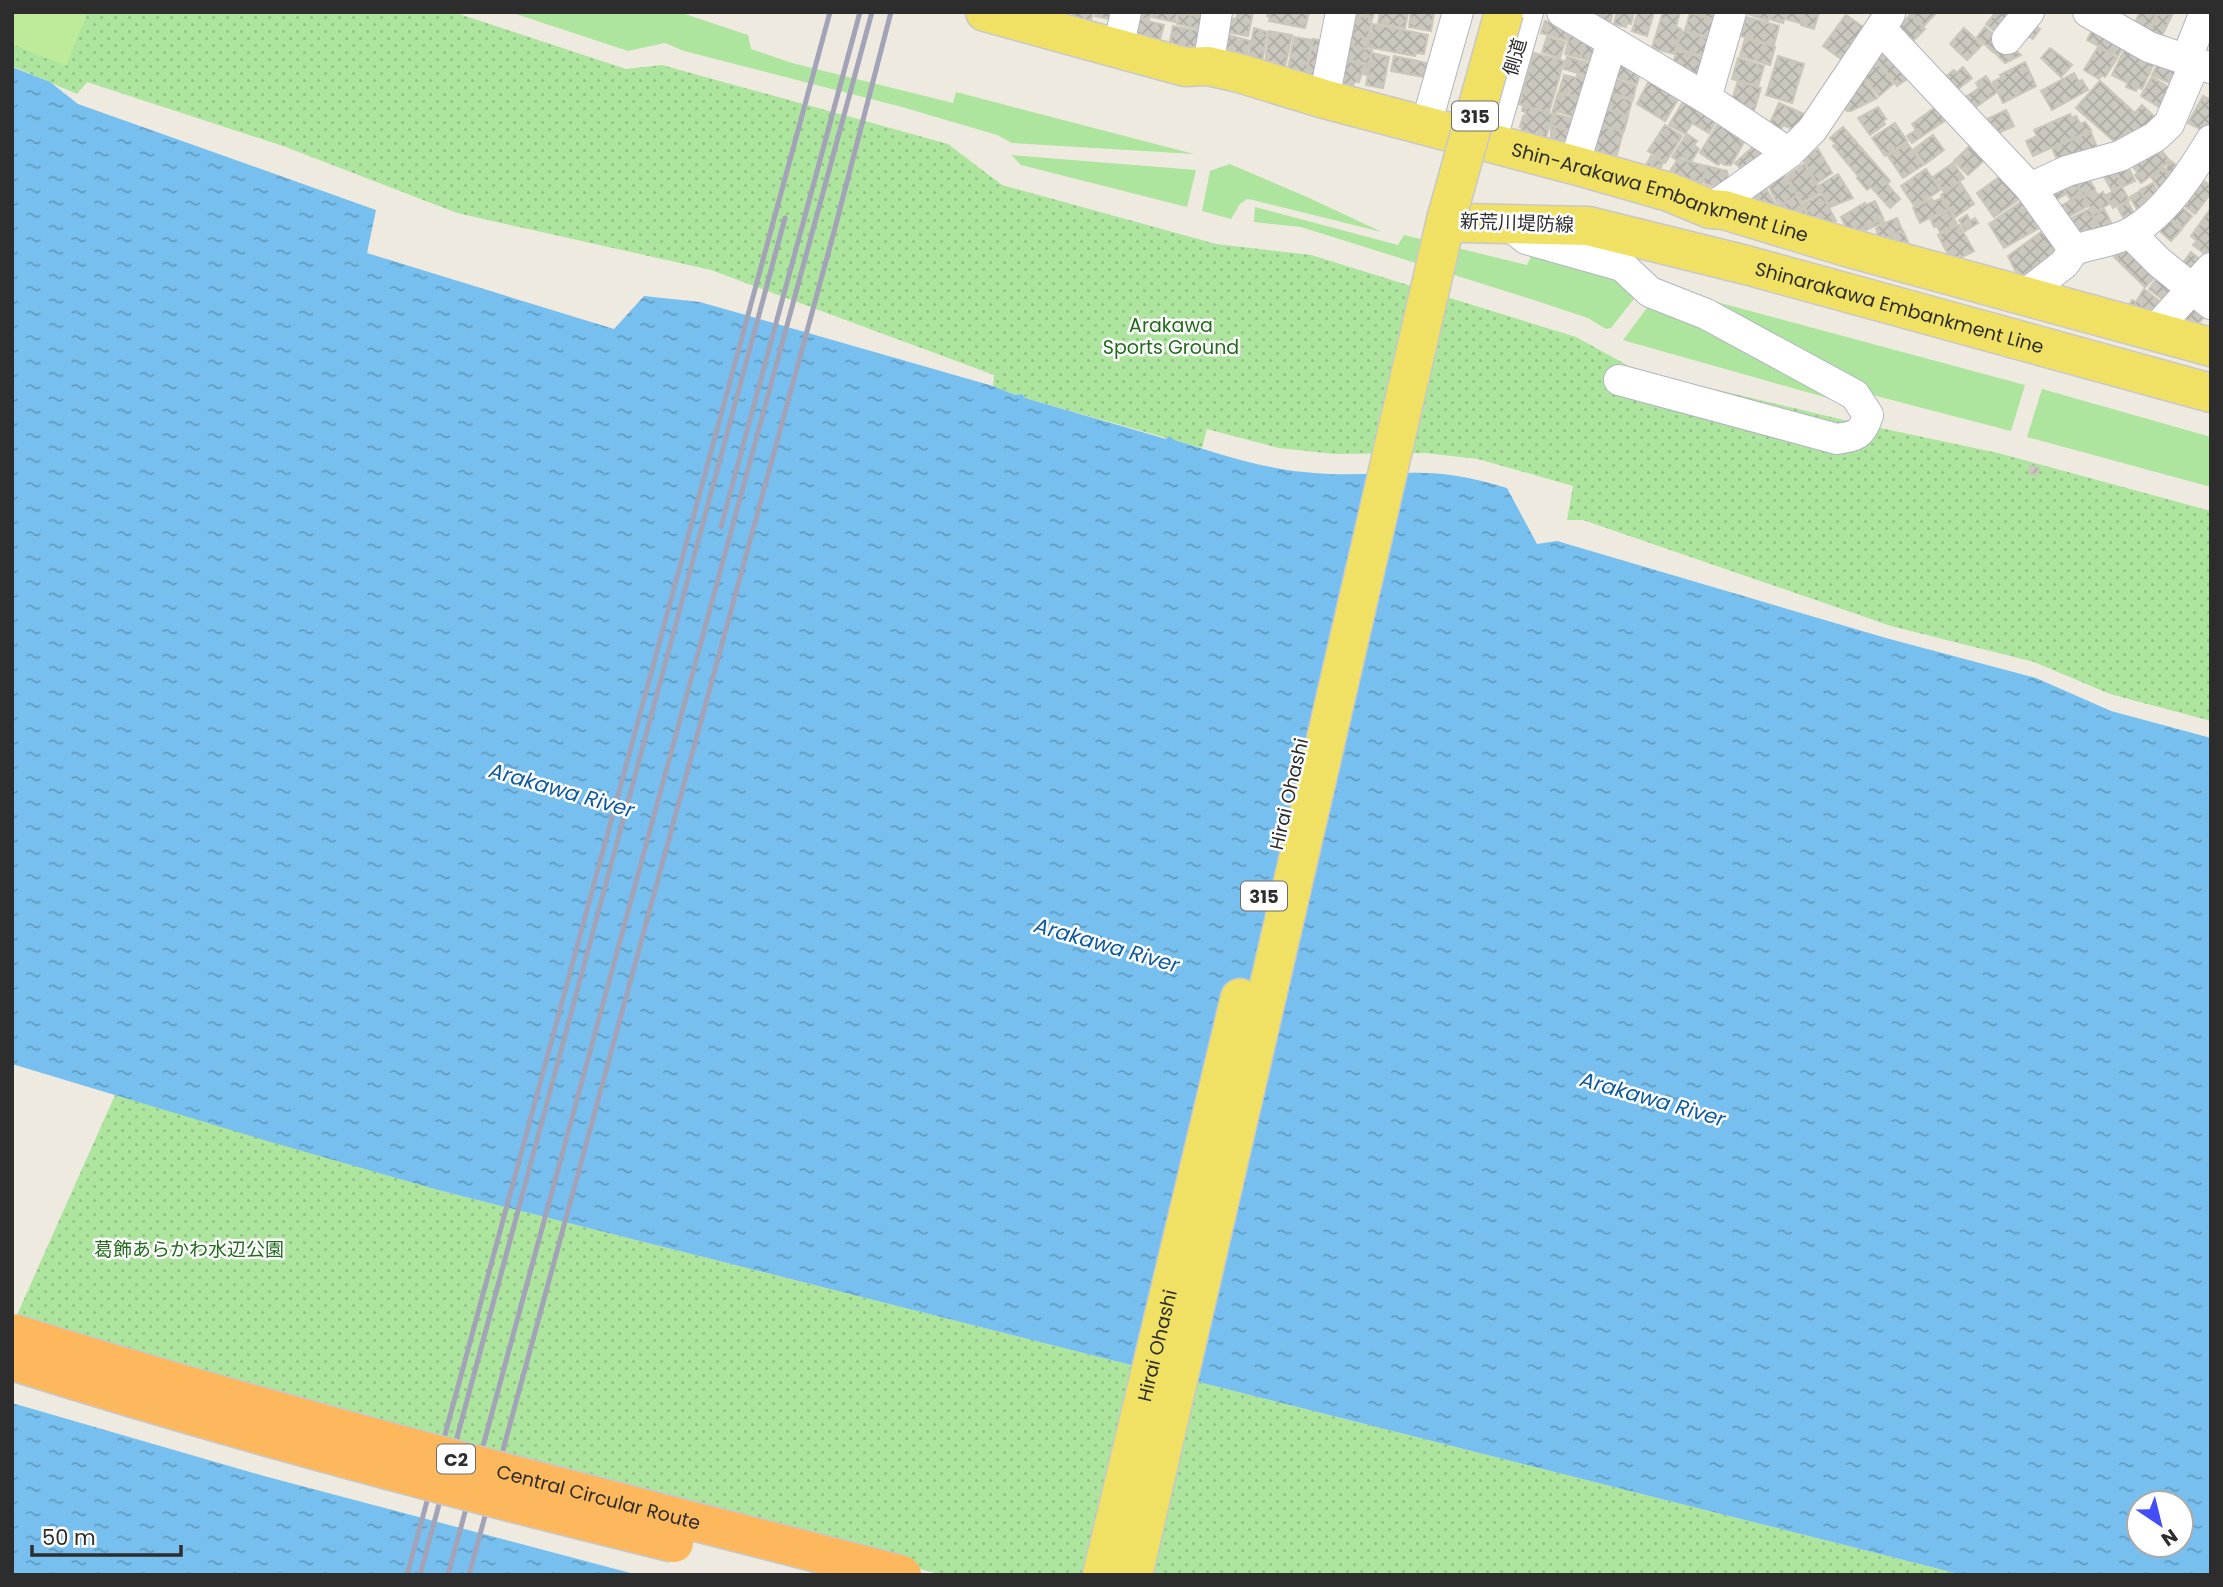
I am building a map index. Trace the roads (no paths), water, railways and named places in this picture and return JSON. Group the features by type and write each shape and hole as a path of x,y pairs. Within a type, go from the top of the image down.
{"highway":[{"name":"Central Circular Route","path":"12,1333 395,1444 902,1575"},
{"name":"Central Circular Route","path":"12,1361 90,1386 385,1469 801,1575"}],"main road":[{"name":"315","path":"1436,218 1483,12"},
{"name":"315","path":"1436,218 1504,12"},
{"name":"Shin-Arakawa Embankment Line","path":"1000,14 1185,67 1208,66 1239,73 1324,99 1574,164 1669,192 1710,209 1724,210 2211,347"},
{"name":"新荒川堤防線","path":"1436,218 1464,223 1507,224"},
{"name":"Hirai Ohashi","path":"1102,1575 1436,218"},
{"name":"Hirai Ohashi","path":"1133,1575 1436,218"},
{"name":"Shinarakawa Embankment Line","path":"1507,224 1588,226 1746,265 2211,393"}],"street":[{"path":"1118,49 1126,12"},
{"path":"1208,66 1217,12"},
{"path":"1324,99 1341,12"},
{"path":"1426,125 1458,12"},
{"name":"側道","path":"1491,142 1528,12"},
{"path":"1562,12 1706,98 1789,153"},
{"path":"1706,98 1731,12"},
{"path":"2088,12 2149,47 2197,63"},
{"path":"2030,188 2067,171 2120,156 2155,138 2169,124 2197,63 2205,12"},
{"path":"1710,209 1789,153 1812,130 1887,17 2030,188 2074,250"},
{"path":"1574,164 1612,42"},
{"path":"2023,296 2064,264 2074,250 2130,233 2155,215 2203,174 2211,140"},
{"path":"1507,224 1526,239 1622,266 1650,292 1706,314 1855,395 1868,415 1864,429 1853,437 1837,439 1619,380"},
{"path":"2130,233 2159,262 2205,287 2153,332"}],"water":[{"name":"Arakawa River","path":"12,67 50,82 78,104 376,210 367,253 614,329 644,296 700,302 993,386 1015,395 1022,394 1025,398 1166,439 1170,436 1174,440 1255,464 1319,473 1434,473 1487,482 1507,488 1537,544 1557,541 1886,638 2036,678 2111,711 2211,738 2211,1575 1963,1575 438,1190 12,1064"},
{"path":"12,1403 264,1476 638,1575 12,1575"}],"railway":[{"path":"407,1575 830,12"},
{"path":"721,527 860,12"},
{"path":"448,1575 872,12"},
{"path":"469,1575 835,228 891,12"},
{"path":"420,1575 785,218"}],"park label":[{"name":"Arakawa Sports Ground","path":"1171,336"},
{"name":"葛飾あらかわ水辺公園","path":"189,1249"}]}
